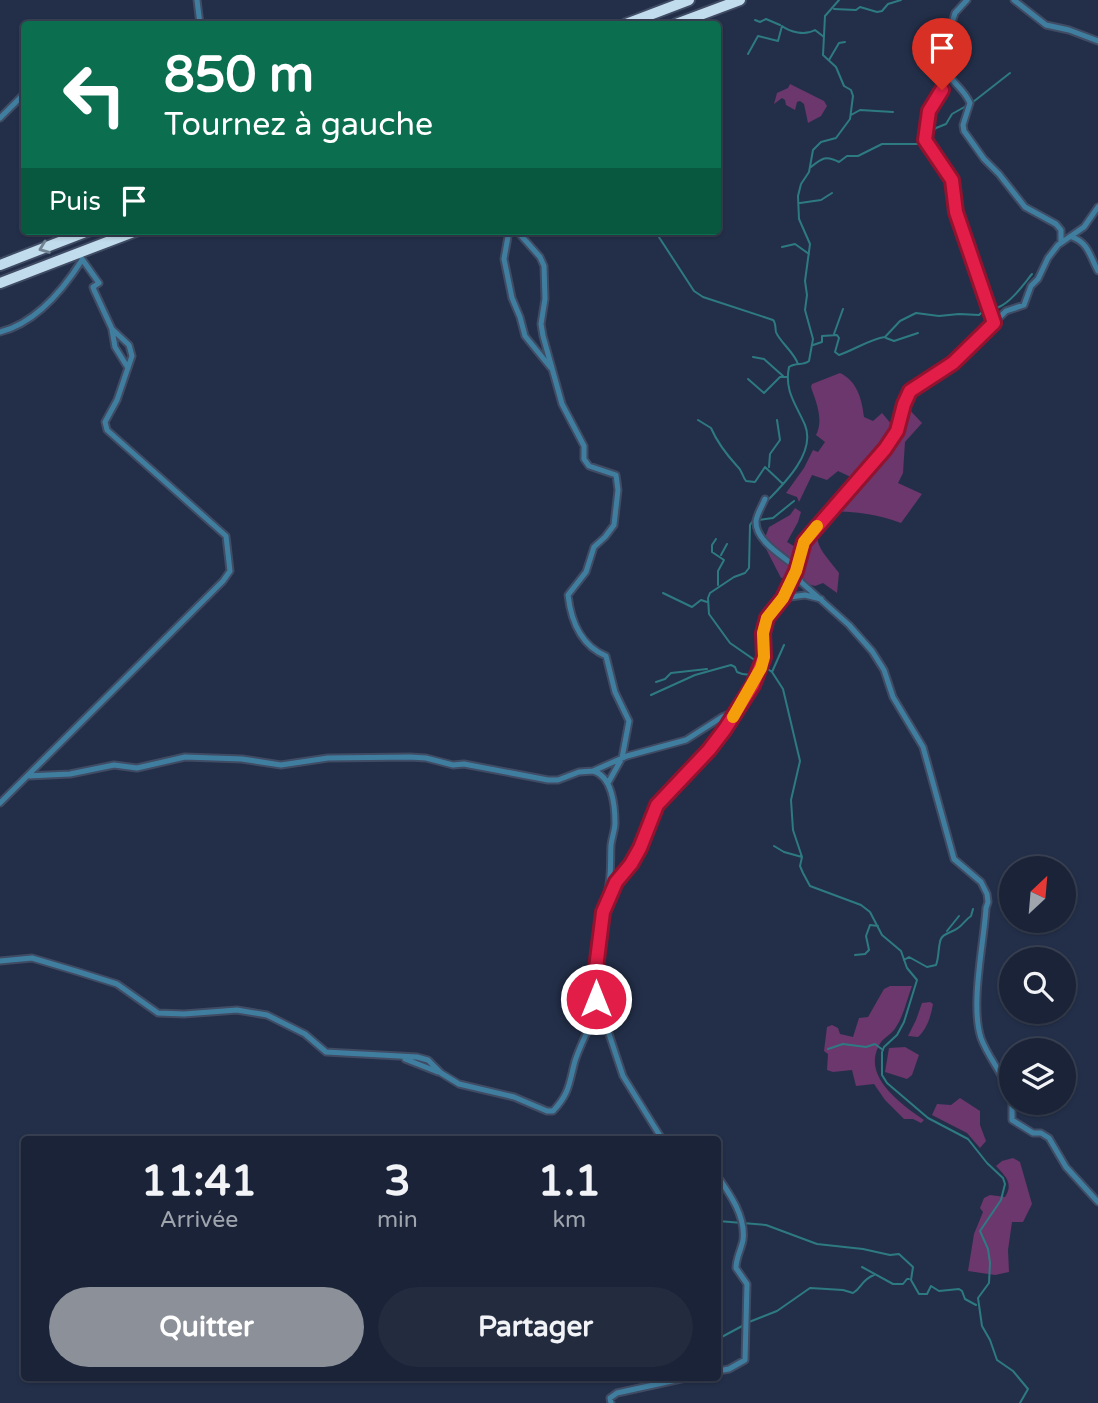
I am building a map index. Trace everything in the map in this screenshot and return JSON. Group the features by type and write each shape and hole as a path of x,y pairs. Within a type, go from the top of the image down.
{"highway":[{"path":"634,21 689,0"},
{"path":"684,21 740,0"},
{"path":"0,265 78,235"},
{"path":"0,283 126,235"}],"street":[{"path":"197,0 200,21"},
{"path":"967,0 955,13 943,52 942,90 929,111 925,140 952,180 956,212 994,323"},
{"path":"1014,0 1046,25 1098,41"},
{"path":"942,64 949,78 961,88 970,103 963,125 964,131 1025,207 1056,224 1061,230 1061,243"},
{"path":"0,118 21,97"},
{"path":"603,912 616,882 640,848 657,805 709,750 736,712 761,668 764,657 763,633 767,618 783,598 796,570 804,542 885,449 897,431 910,391 953,363 1006,311 1024,305 1031,286 1038,279 1048,258 1061,243 1084,227 1098,208"},
{"path":"508,235 504,259 524,337 553,370"},
{"path":"521,235 540,257 544,267 545,299 541,324 562,404 584,446 584,459 589,466 616,475 618,490 614,524 594,547 586,572 568,595 570,614 578,632 593,650 606,656 615,692 629,721 622,758 608,783"},
{"path":"1072,237 1084,243 1098,271"},
{"path":"0,332 14,328 43,307 60,291 89,249"},
{"path":"82,260 99,283 93,287 94,290 112,330 115,347 128,368"},
{"path":"0,803 230,571 226,536 107,430 105,422 117,400 132,356 129,345 112,330"},
{"path":"765,499 757,516 756,524 760,534 796,570 801,582 823,600 864,642 884,670 893,697 923,747 954,859 981,882 987,894 978,1003 980,1034 999,1070"},
{"path":"783,598 805,595 823,600"},
{"path":"27,776 70,774 114,765 137,768 185,757 242,759 281,765 327,758 410,757 558,780 686,740 722,717 736,712"},
{"path":"593,771 604,776 608,783 615,823 611,843 612,878 603,912 595,976 598,1010 606,1025 623,1076 660,1136"},
{"path":"0,961 32,958 117,984 158,1013 251,1011 267,1015 305,1034 326,1052 428,1060 441,1073 459,1084 514,1097 547,1111 553,1111 571,1085 575,1062 598,1010"},
{"path":"1012,1115 1012,1120 1033,1133 1041,1133 1049,1138 1066,1167 1098,1202"},
{"path":"721,1181 733,1199 742,1224 743,1239 736,1268 747,1284 745,1360 721,1370"},
{"path":"611,1403 610,1398 617,1393 672,1381"}],"shaded area":[{"path":"790,84 824,101 827,106 821,116 808,123 804,104 800,101 797,102 795,110 786,105 782,98 774,104 777,93 788,88"},
{"path":"840,373 851,381 858,391 864,417 873,421 882,413 897,431 904,404 922,423 905,442 903,473 898,483 922,494 901,523 867,514 832,511 824,520 817,536 818,543 839,573 837,593 823,583 815,586 801,582 796,572 793,577 781,578 763,543 769,527 790,515 795,508 801,512 787,542 802,551 813,526 853,478 838,471 827,480 812,475 799,502 797,497 786,493 813,450 818,452 825,442 816,435 819,417 812,384"},
{"path":"890,986 912,986 899,1022 893,1032 881,1042 875,1066 879,1077 894,1097 924,1120 921,1123 904,1119 874,1084 856,1086 852,1070 827,1070 828,1054 824,1051 827,1027 832,1025 838,1028 840,1034 853,1037 859,1018 868,1017 884,989"},
{"path":"922,1003 933,1004 932,1009 924,1030 918,1037 908,1036"},
{"path":"905,1047 919,1055 912,1075 907,1079 885,1072 889,1048"},
{"path":"960,1098 980,1111 980,1125 986,1141 980,1148 967,1133 932,1115 937,1104 951,1105"},
{"path":"1013,1158 1020,1162 1032,1204 1023,1222 1012,1222 1008,1250 1009,1272 995,1275 968,1271 984,1198 990,1195 1005,1197 1008,1192 1007,1180 996,1166"}],"waterway":[{"path":"767,501 797,466 806,446 805,425 788,383 789,367 809,361 813,339 805,310 805,281 810,244 799,219 798,196 801,184 809,172 813,150 821,142 836,138 850,119 853,96 851,90 844,86 836,67 823,55 825,16 839,0"},
{"path":"834,9 856,10 860,7 877,12 882,11 888,4 901,0"},
{"path":"755,20 760,22 766,19 780,25"},
{"path":"748,54 758,36 778,41 782,26 798,32 815,30 824,37"},
{"path":"829,60 839,43 845,42"},
{"path":"973,102 1010,73"},
{"path":"927,137 936,128 946,124 952,114 968,105"},
{"path":"851,115 860,110 893,112"},
{"path":"811,167 824,158 839,162 847,156 858,156 882,144 923,142"},
{"path":"800,203 821,200 832,193"},
{"path":"658,235 694,291 703,297 773,320 776,332 798,364"},
{"path":"782,247 795,244 809,254"},
{"path":"813,345 822,342 822,336 837,335 839,338 835,352 839,355 885,337 900,321 916,313 939,316 979,315 1008,301 1032,274"},
{"path":"834,334 843,309"},
{"path":"886,338 894,341 918,333"},
{"path":"753,357 764,359 783,376"},
{"path":"748,379 764,393 780,377 787,377"},
{"path":"698,420 711,428 746,481 755,482 765,467 783,484"},
{"path":"769,467 770,454 780,440 777,420"},
{"path":"759,520 773,518 794,501"},
{"path":"754,519 750,525 749,568 710,593 709,614 730,643 772,672 783,689 800,761 791,800 793,830 802,857 800,866 810,886 861,905 870,912 882,935 901,951 907,968 917,980 904,1022 882,1052 882,1075 887,1083 928,1118 968,1139 1003,1178 1005,1184 1001,1200 980,1231 988,1249 990,1263 989,1283 978,1298 982,1326 997,1360 1013,1371 1028,1389 1020,1403"},
{"path":"716,539 712,552 724,560 718,571 718,585"},
{"path":"721,555 727,544"},
{"path":"663,593 692,607 701,600 707,602"},
{"path":"772,672 784,645"},
{"path":"651,695 695,675 731,665 737,672 746,675 758,668"},
{"path":"656,682 671,673 707,669"},
{"path":"774,846 802,857"},
{"path":"904,960 909,957 927,967 936,965 941,939 971,916 973,909"},
{"path":"947,931 959,916"},
{"path":"855,955 865,954 869,950 866,936 870,925 878,926"},
{"path":"828,1049 843,1044 866,1047 875,1044 883,1050"},
{"path":"721,1221 766,1225 817,1244 899,1254 913,1267 911,1280 919,1294 927,1294 931,1286 939,1291 959,1289 965,1299 976,1305"},
{"path":"862,1267 893,1284 903,1284 909,1279"},
{"path":"749,1322 777,1311 810,1288 853,1293 866,1279 874,1275"},
{"path":"721,1337 744,1325"}],"slow traffic":[{"path":"733,717 761,668 764,657 763,633 767,618 783,598 796,571 804,542 817,526"}],"route":[{"path":"596,999 595,976 603,912 616,882 640,848 657,805 709,750 753,685 764,657 763,633 767,618 783,598 796,571 804,542 885,449 897,431 910,391 953,363 994,323 956,212 952,180 925,140 929,111 942,90"}]}
